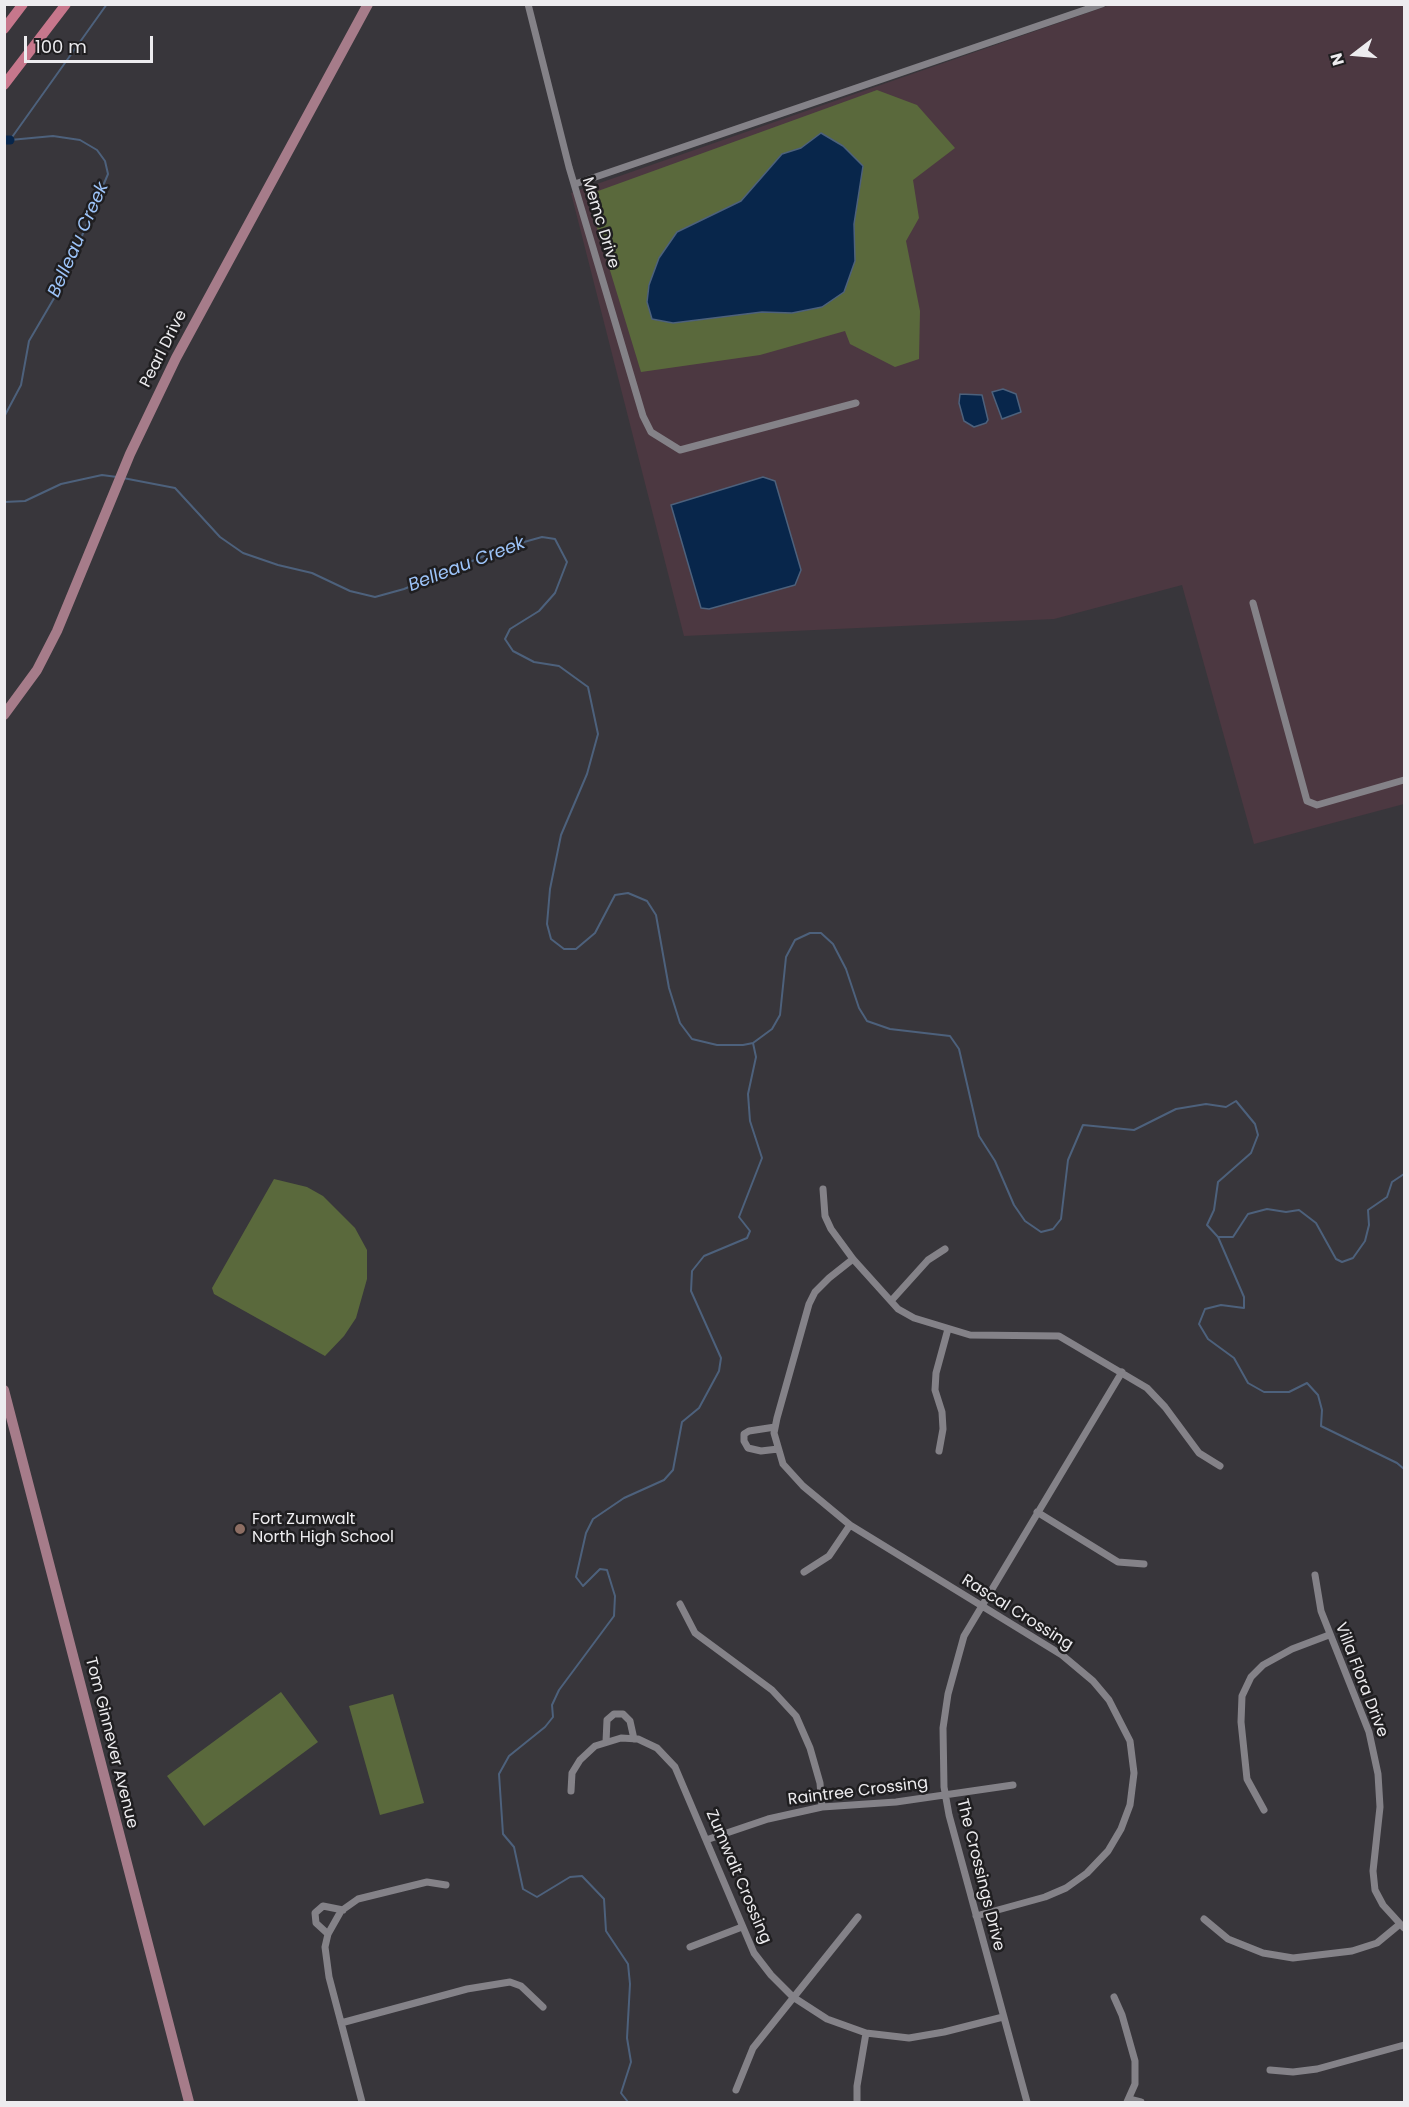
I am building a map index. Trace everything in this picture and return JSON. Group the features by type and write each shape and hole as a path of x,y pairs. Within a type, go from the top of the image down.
{"main road":[{"path":"4,29 24,4"},
{"path":"4,85 66,4"},
{"name":"Pearl Drive","path":"4,715 44,658 130,454 176,358 368,4"},
{"name":"Tom Ginnever Avenue","path":"4,1390 189,2103"}],"street":[{"name":"Memc Drive","path":"528,4 575,184 643,416 651,432 663,442 680,450 856,403"},
{"path":"575,184 1102,4"},
{"path":"1253,603 1307,801 1317,805 1404,780"},
{"path":"823,1189 825,1216 853,1259 891,1301 914,1318 970,1335 1059,1336 1147,1389 1165,1407 1199,1453 1220,1466"},
{"path":"891,1301 928,1260 945,1249"},
{"name":"Rascal Crossing","path":"853,1259 815,1292 809,1304 775,1427 783,1464 791,1475 850,1525 1035,1636 1093,1681 1120,1717 1130,1741 1134,1773 1130,1805 1121,1829 1108,1851 1087,1873 1066,1888 1045,1897 976,1916"},
{"path":"939,1451 942,1421 935,1390 936,1373 948,1329"},
{"name":"The Crossings Drive","path":"1028,2103 1003,2017 945,1794 942,1754 948,1694 964,1636 1122,1372"},
{"path":"775,1427 749,1431 744,1434 744,1441 748,1448 761,1451 778,1449"},
{"path":"1037,1512 1118,1562 1144,1564"},
{"path":"804,1572 829,1556 850,1525"},
{"name":"Villa Flora Drive","path":"1315,1575 1321,1611 1369,1732 1378,1774 1380,1807 1373,1871 1375,1890 1383,1905 1402,1926"},
{"path":"680,1604 695,1633 772,1690 796,1716 814,1760 820,1783 822,1807"},
{"path":"1264,1810 1246,1779 1241,1722 1242,1696 1251,1677 1263,1665 1292,1649 1329,1635"},
{"path":"571,1791 572,1773 580,1760 595,1746 621,1738 634,1739 630,1721 623,1714 614,1714 607,1720 606,1742"},
{"name":"Zumwalt Crossing","path":"634,1739 657,1748 675,1767 754,1953 771,1975 793,1997 826,2019 866,2032 892,2037 925,2036 1003,2017"},
{"name":"Raintree Crossing","path":"706,1840 768,1819 822,1807 896,1802 1013,1785"},
{"path":"362,2103 329,1977 326,1947 328,1934 343,1910 358,1899 427,1882 446,1885"},
{"path":"328,1934 316,1923 315,1913 323,1906 343,1910"},
{"path":"736,2090 753,2048 858,1917"},
{"path":"1204,1919 1228,1939 1263,1953 1293,1958 1352,1951 1377,1943 1402,1926"},
{"path":"690,1947 742,1926"},
{"path":"341,2023 467,1989 510,1982 521,1986 543,2007"},
{"path":"1114,1997 1122,2015 1135,2061 1135,2084 1128,2101 1141,2103"},
{"path":"857,2103 857,2086 866,2032"},
{"path":"1270,2070 1293,2072 1317,2068 1404,2045"}],"shaded area":[{"path":"1110,5 1404,5 1404,804 1254,844 1182,585 1054,619 684,636 571,193"}],"green space":[{"path":"877,90 917,105 955,148 913,180 919,218 906,241 920,311 919,359 895,367 850,344 845,331 760,355 641,372 587,195"},
{"path":"274,1179 307,1187 323,1196 355,1228 367,1250 367,1279 356,1318 344,1336 325,1356 214,1294 212,1288"},
{"path":"281,1692 318,1742 204,1826 167,1776"},
{"path":"393,1694 424,1803 380,1815 349,1706"}],"water":[{"path":"821,133 843,146 863,166 854,224 855,261 844,292 822,307 792,313 762,312 673,323 652,319 647,302 649,285 659,258 677,232 741,201 782,154 801,148"},
{"path":"1003,389 1016,394 1021,412 1002,419 992,392"},
{"path":"960,394 982,395 988,420 986,423 974,427 964,421 959,403"},
{"path":"763,477 775,481 801,570 795,585 709,609 701,608 671,505"}],"waterway":[{"path":"10,140 107,4"},
{"name":"Belleau Creek","path":"4,417 21,385 29,341 60,288 108,174 105,161 97,150 80,140 53,136 10,140"},
{"name":"Belleau Creek","path":"4,140 10,140"},
{"name":"Belleau Creek","path":"4,502 25,501 61,484 102,475 117,477"},
{"name":"Belleau Creek","path":"123,478 175,488 220,537 243,553 312,573 350,591 375,597 404,589 506,547 542,537 555,539 567,562 555,593 539,611 510,629 505,639 513,651 534,662 559,666 588,687 598,734 587,774 561,835 550,889 547,924 551,939 564,949 576,949 595,933 615,895 628,893 647,901 656,915 669,988 680,1023 692,1039 717,1045 743,1045 753,1043 772,1029 780,1015 786,957 795,940 810,933 821,933 833,944 846,969 859,1008 867,1021 890,1029 950,1036 959,1049 979,1136 995,1161 1014,1205 1025,1221 1041,1232 1053,1229 1061,1219 1068,1160 1083,1125 1134,1130 1176,1109 1206,1104 1226,1107 1236,1101 1255,1124 1258,1135 1251,1153 1218,1182 1214,1210 1207,1225 1218,1237 1244,1297 1244,1308 1221,1305 1205,1309 1199,1324 1208,1339 1234,1358 1248,1383 1264,1392 1289,1392 1307,1383 1318,1395 1322,1410 1321,1426 1397,1463 1404,1469"},
{"path":"628,2102 621,2093 631,2062 627,2038 630,1984 628,1964 606,1931 604,1899 582,1876 570,1877 537,1897 523,1889 514,1847 503,1834 499,1774 509,1756 545,1727 553,1717 552,1705 559,1690 614,1616 615,1596 607,1570 600,1569 583,1586 576,1577 586,1533 593,1519 624,1498 664,1480 673,1470 682,1422 699,1408 719,1371 721,1358 691,1291 692,1271 704,1256 747,1238 750,1231 739,1217 762,1158 750,1121 748,1094 756,1057 753,1043"},
{"name":"Belleau Creek","path":"1218,1237 1233,1237 1248,1214 1267,1209 1286,1212 1299,1210 1316,1223 1336,1259 1342,1262 1353,1258 1365,1241 1369,1225 1368,1210 1387,1197 1392,1182 1404,1174"}],"place":[{"name":"Fort Zumwalt North High School","path":"240,1529"}]}
